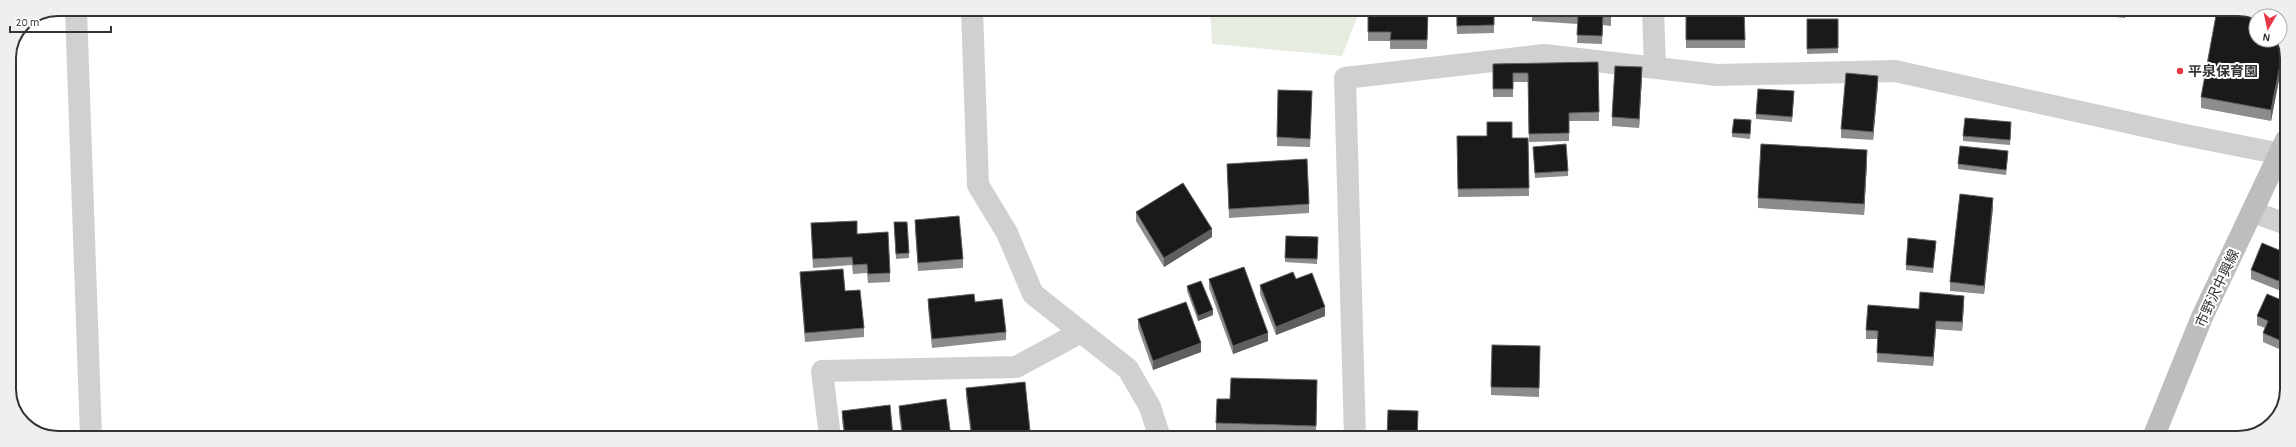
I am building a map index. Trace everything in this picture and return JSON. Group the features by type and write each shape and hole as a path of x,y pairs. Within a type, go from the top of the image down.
{"main road":[{"name":"市野沢中興線","path":"2156,431 2202,317 2280,155"}],"street":[{"path":"76,16 91,431"},
{"path":"972,16 978,185 1007,233 1033,294 1128,369 1150,407 1157,431"},
{"path":"1653,16 1655,67"},
{"path":"1355,431 1345,78 1544,55 1717,75 1895,71 2185,135 2280,147"},
{"path":"2253,212 2280,222"},
{"path":"829,431 822,371 1016,367 1081,332"}],"shaded area":[{"path":"1210,16 1358,16 1342,56 1212,44"}],"building":[{"path":"1368,16 1428,16 1427,40 1390,40 1391,32 1368,32"},
{"path":"1457,16 1494,16 1494,25 1457,26"},
{"path":"1578,16 1603,16 1602,36 1577,35"},
{"path":"1686,16 1744,16 1745,40 1686,40"},
{"path":"2216,16 2248,17 2248,48 2279,48 2280,65 2271,110 2201,97"},
{"path":"1807,19 1838,19 1838,48 1807,49"},
{"path":"1598,62 1599,112 1569,113 1569,133 1529,134 1528,73 1513,73 1513,89 1493,89 1493,64"},
{"path":"1615,66 1642,67 1639,119 1612,117"},
{"path":"1846,73 1878,76 1873,132 1841,129"},
{"path":"1758,89 1794,91 1792,117 1756,114"},
{"path":"1278,90 1312,91 1310,139 1277,137"},
{"path":"1965,118 2011,122 2010,140 1963,136"},
{"path":"1734,119 1751,120 1750,134 1732,133"},
{"path":"1487,122 1512,122 1512,138 1528,138 1529,188 1458,189 1457,136 1487,136"},
{"path":"1566,144 1568,171 1535,173 1533,147"},
{"path":"1761,144 1867,150 1864,204 1758,198"},
{"path":"1960,146 2008,151 2006,170 1958,164"},
{"path":"1307,159 1309,204 1229,209 1227,164"},
{"path":"1183,183 1212,229 1164,258 1136,212"},
{"path":"1960,194 1993,198 1984,286 1950,282"},
{"path":"959,216 963,259 918,263 915,220"},
{"path":"857,221 857,234 888,232 890,273 868,274 867,264 853,265 852,257 813,259 811,223"},
{"path":"894,222 907,222 909,253 896,254"},
{"path":"1286,236 1318,237 1317,259 1285,258"},
{"path":"1908,238 1936,241 1933,268 1906,265"},
{"path":"2262,243 2280,250 2280,282 2251,270"},
{"path":"1244,267 1268,333 1233,346 1209,279"},
{"path":"843,269 845,291 860,290 864,328 805,333 800,272"},
{"path":"1293,272 1296,279 1312,273 1325,307 1276,327 1260,285"},
{"path":"1201,281 1213,310 1198,316 1187,286"},
{"path":"1920,292 1964,296 1962,322 1936,321 1933,357 1877,353 1878,331 1866,330 1868,305 1919,309"},
{"path":"974,294 975,302 1002,299 1006,332 932,339 928,299"},
{"path":"2267,294 2280,299 2280,340 2263,333 2268,321 2257,316"},
{"path":"1186,302 1201,343 1153,361 1138,319"},
{"path":"1492,345 1540,346 1539,388 1491,387"},
{"path":"1231,378 1317,380 1316,426 1216,423 1217,399 1230,399"},
{"path":"1025,382 1030,431 971,431 966,388"},
{"path":"946,399 950,431 902,431 899,406"},
{"path":"890,405 892,431 844,431 842,411"},
{"path":"1388,410 1418,411 1417,431 1387,431"}],"place":[{"name":"平泉保育園","path":"2180,71"}]}
